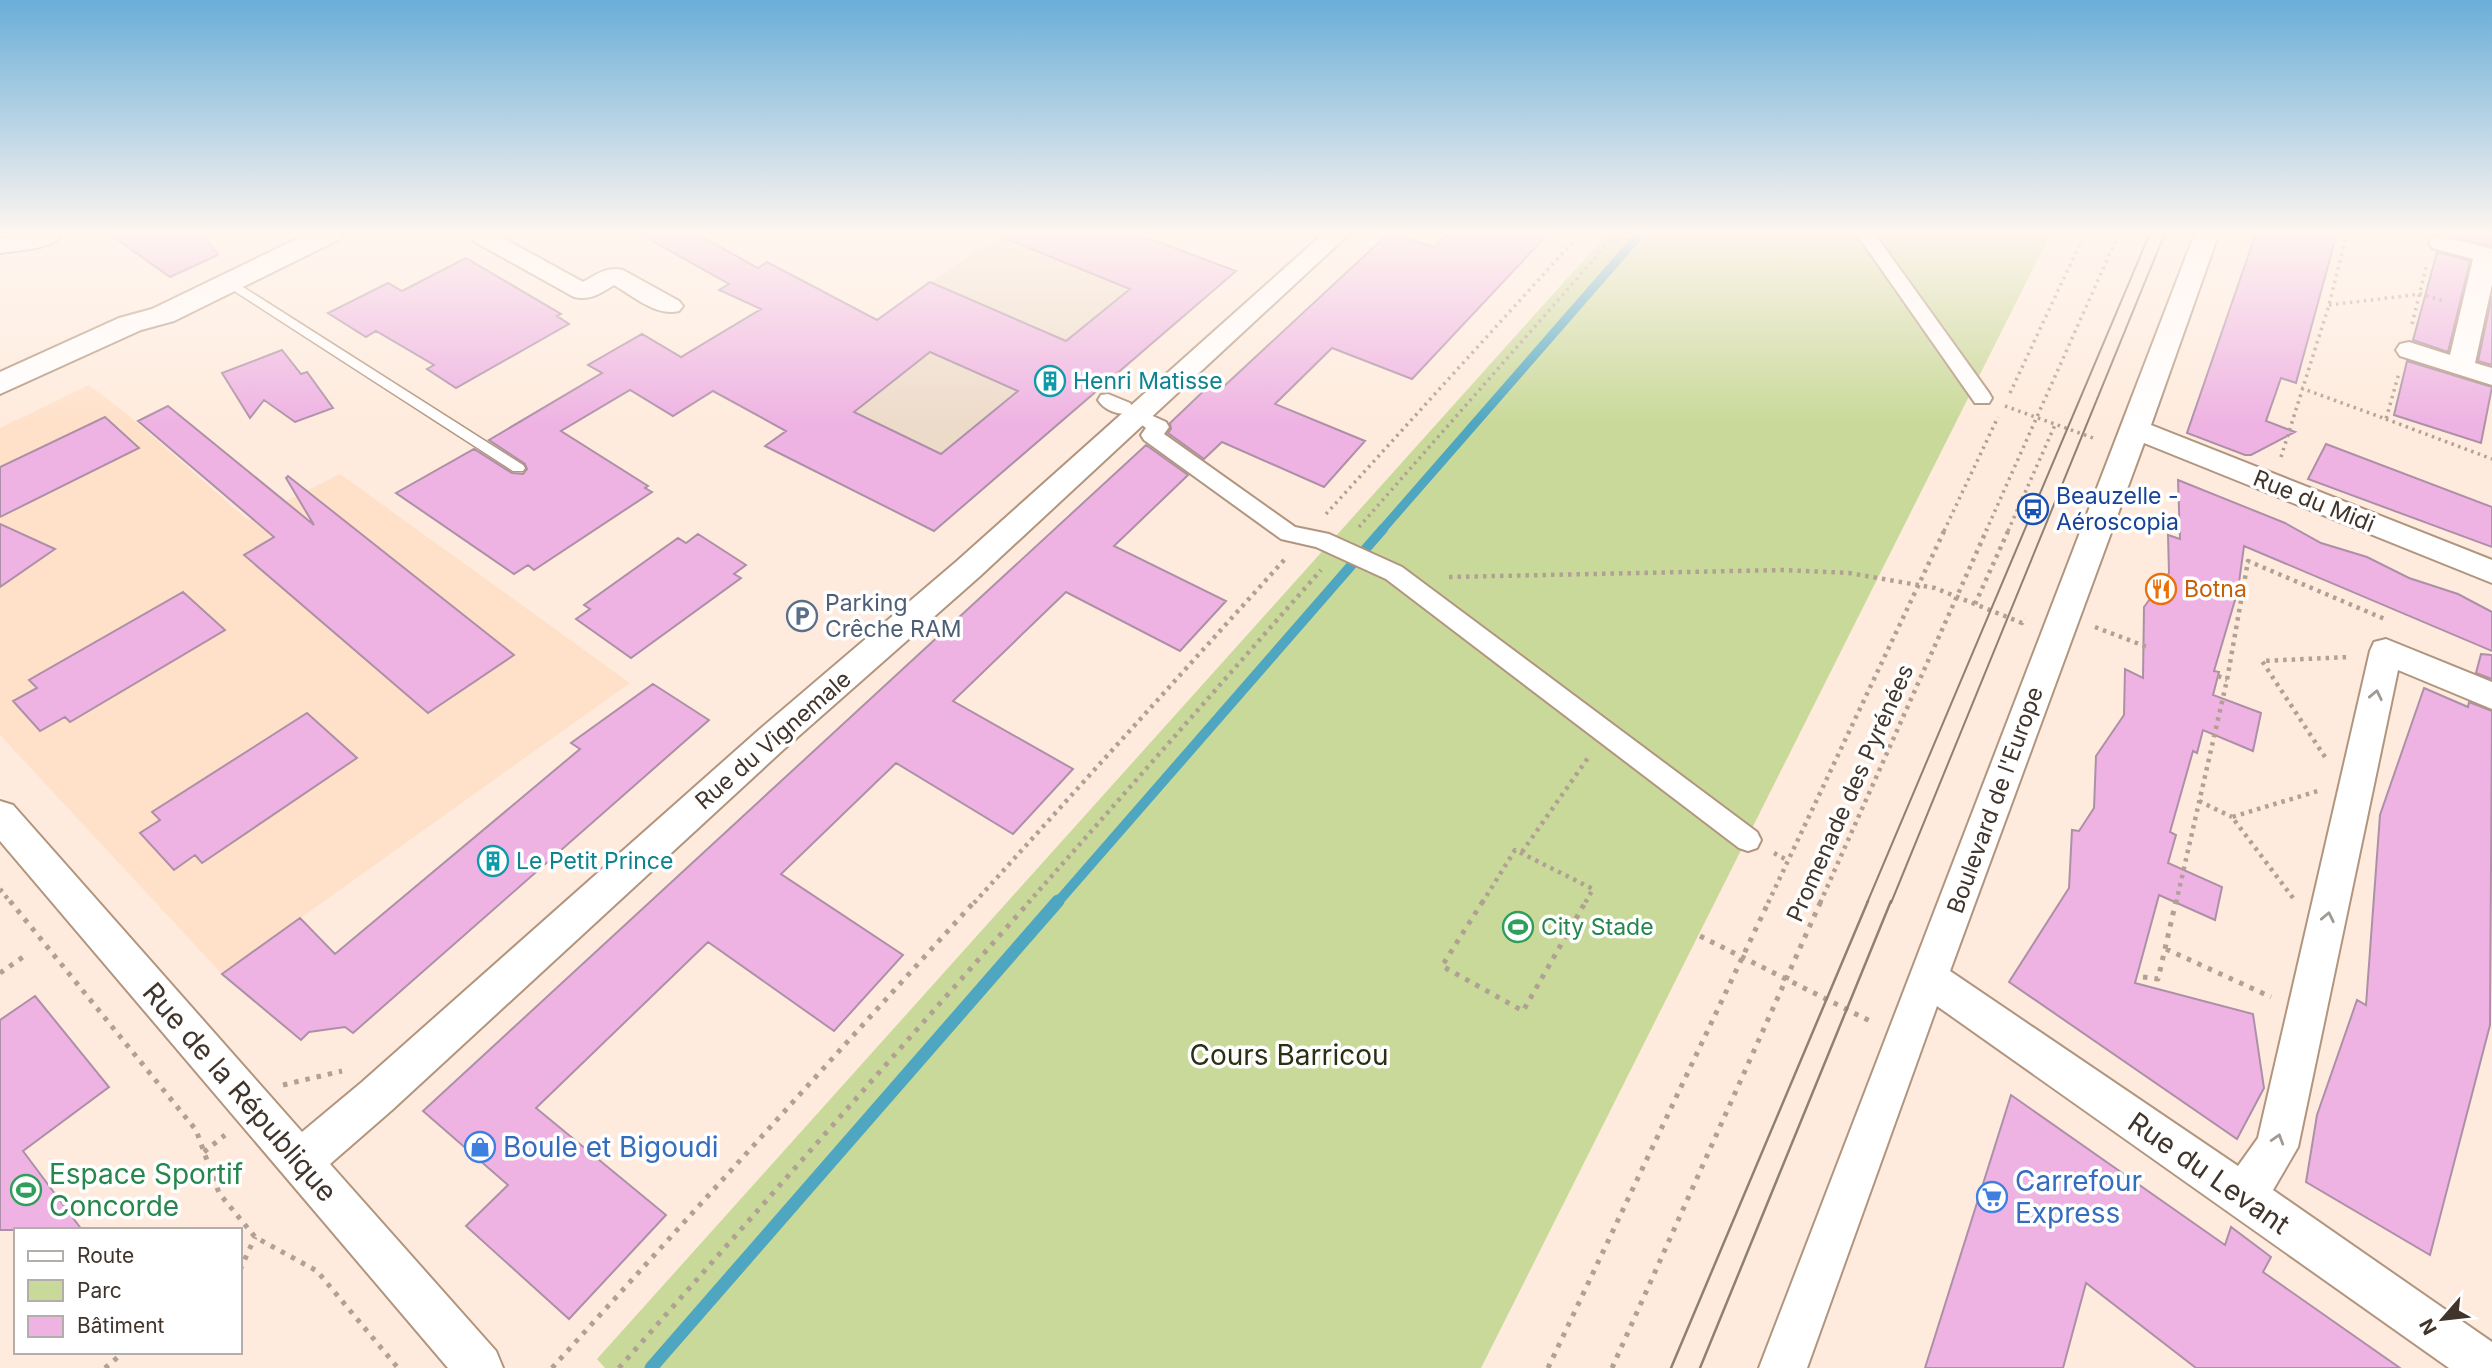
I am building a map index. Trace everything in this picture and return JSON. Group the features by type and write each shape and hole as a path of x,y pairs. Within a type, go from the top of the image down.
{"main road":[{"path":"0,384 130,324 163,314 198,297"},
{"path":"0,403 140,335 163,314"}],"street":[{"path":"653,297 670,306"},
{"name":"Rue du Vignemale","path":"300,1161 377,1096 772,739 968,569 1268,297"},
{"path":"1910,297 1982,398"},
{"name":"Boulevard de l'Europe","path":"1783,1368 2184,297"},
{"path":"2461,367 2478,297"},
{"path":"2409,350 2492,377"},
{"path":"1144,419 1159,427 1151,435 1289,534 1342,549 1394,573 1748,840"},
{"name":"Rue du Midi","path":"2136,429 2492,572"},
{"path":"2243,1197 2277,1147 2386,651 2492,696"},
{"name":"Rue de la République","path":"0,816 479,1368"},
{"name":"Rue du Levant","path":"1929,978 2429,1324 2488,1368"}],"lane":[{"path":"252,297 518,468"}],"path":[{"path":"552,1368 1523,297"},
{"path":"619,1368 1561,297"},
{"path":"1548,1368 2055,297"},
{"name":"Promenade des Pyrénées","path":"1612,1368 2091,297"},
{"path":"2272,485 2331,297"},
{"path":"2329,304 2395,297"},
{"path":"2430,297 2474,310"},
{"path":"2018,411 2097,439 2092,451"},
{"path":"2386,419 2492,459"},
{"path":"1975,604 2055,425"},
{"path":"2143,977 2158,979 2166,949 2227,680 2248,561 2389,621"},
{"path":"1394,573 1474,577 1782,570 1849,573 1919,585 2022,623 2027,612"},
{"path":"2063,615 2147,647"},
{"path":"2328,761 2262,661 2372,656 2384,660"},
{"path":"2218,676 2227,680"},
{"path":"1522,852 1606,733"},
{"path":"2232,817 2330,787"},
{"path":"2199,802 2232,817 2312,924 2325,930"},
{"path":"1515,850 1522,852 1593,889 1523,1011 1442,966 1515,850"},
{"path":"0,889 196,1130 219,1192 255,1237 317,1271 398,1368"},
{"path":"1700,936 1876,1024"},
{"path":"2166,949 2307,1013"},
{"path":"0,973 23,957"},
{"path":"275,1092 287,1082 339,1074 349,1065"},
{"path":"204,1152 230,1130"},
{"path":"242,1266 255,1237"},
{"path":"105,1368 122,1354"}],"shaded area":[{"name":"Henri Matisse","path":"911,297 1206,297 934,531 765,446 785,430 749,411"},
{"path":"89,385 127,414 248,520 340,474 630,683 222,974 0,735 0,428"}],"green space":[{"name":"Cours Barricou","path":"1551,297 2019,297 1481,1368 605,1368 597,1359"}],"building":[{"path":"360,297 532,297 561,314 557,316 569,324 456,388 427,369 434,365 376,331 366,337 328,313"},
{"path":"734,297 833,297 877,320 909,297 964,297 1066,341 1120,297 1206,297 934,531 765,446 786,431 713,391 673,416 630,390 561,431 648,486 645,488 652,492 534,570 528,565 514,574 396,493 474,449 512,473 523,474 527,469 525,464 489,440 602,373 588,365 642,334 681,357 761,309","holes":["930,352 1018,391 941,454 854,412"]},
{"path":"1320,297 1489,297 1412,379 1332,348 1275,404 1365,441 1324,487 1222,442 1204,459 1168,433 1171,429 1170,423 1211,384 1221,389"},
{"path":"2234,297 2320,297 2296,383 2281,378 2266,421 2295,432 2251,455 2187,433"},
{"path":"2425,297 2461,297 2448,352 2413,340"},
{"path":"2492,297 2492,297 2492,365 2478,361"},
{"path":"282,350 301,374 307,372 333,408 295,422 264,400 250,418 222,373"},
{"path":"2407,361 2492,387 2481,443 2394,415"},
{"path":"168,406 314,525 286,478 288,476 514,655 428,713 244,555 274,537 138,421"},
{"path":"105,417 139,448 0,517 0,467"},
{"path":"2326,444 2492,507 2492,547 2308,479"},
{"path":"1146,445 1188,475 1114,546 1226,601 1180,651 1066,592 953,701 1073,769 1013,834 896,763 781,874 903,955 834,1031 708,942 536,1108 666,1215 569,1319 466,1226 508,1185 423,1111"},
{"path":"2178,480 2285,523 2321,543 2367,557 2409,578 2458,594 2492,612 2492,651 2244,546 2238,590 2214,671 2219,672 2213,695 2261,713 2253,751 2203,730 2197,753 2193,751 2170,832 2176,835 2168,863 2222,887 2215,920 2159,895 2135,983 2253,1014 2264,1088 2237,1139 2009,982 2069,888 2072,830 2079,831 2094,808 2096,756 2124,715 2125,669 2143,678 2144,607 2169,573 2168,535 2180,539"},
{"path":"0,524 55,549 0,587"},
{"path":"698,534 746,565 734,574 741,578 631,658 576,619 590,609 584,605 678,538 686,543"},
{"path":"183,592 225,630 70,722 65,717 40,731 13,701 37,688 29,680"},
{"path":"2481,654 2492,655 2492,679 2476,673"},
{"name":"Le Petit Prince","path":"653,684 709,720 353,1033 345,1027 309,1032 301,1040 222,974 300,918 335,954 580,749 571,743"},
{"path":"2424,688 2468,707 2469,702 2492,711 2490,1025 2430,1255 2306,1182 2317,1115 2357,1000 2366,1005 2380,815"},
{"path":"307,713 357,758 202,863 195,855 174,870 140,833 160,820 152,812"},
{"name":"Espace Sportif Concorde","path":"35,996 109,1087 23,1151 81,1228 0,1230 0,1020"},
{"path":"2011,1095 2225,1245 2231,1227 2271,1257 2263,1272 2400,1368 2196,1368 2086,1283 2063,1368 1925,1368"}],"waterway":[{"path":"1381,531 1585,297"},
{"path":"1057,903 1383,529"},
{"path":"651,1368 1058,901"}],"tram line":[{"path":"1867,903 2123,297"},
{"path":"1891,903 2139,297"},
{"path":"1671,1368 1868,901"},
{"path":"1700,1368 1891,901"}],"place":[{"name":"Henri Matisse","path":"1050,381"},
{"name":"Beauzelle - Aéroscopia","path":"2033,509"},
{"name":"Botna","path":"2161,589"},
{"name":"Parking Crêche RAM","path":"802,616"},
{"name":"Le Petit Prince","path":"493,861"},
{"name":"City Stade","path":"1518,927"},
{"name":"Boule et Bigoudi","path":"480,1147"},
{"name":"Espace Sportif Concorde","path":"26,1190"},
{"name":"Carrefour Express","path":"1992,1197"}]}
